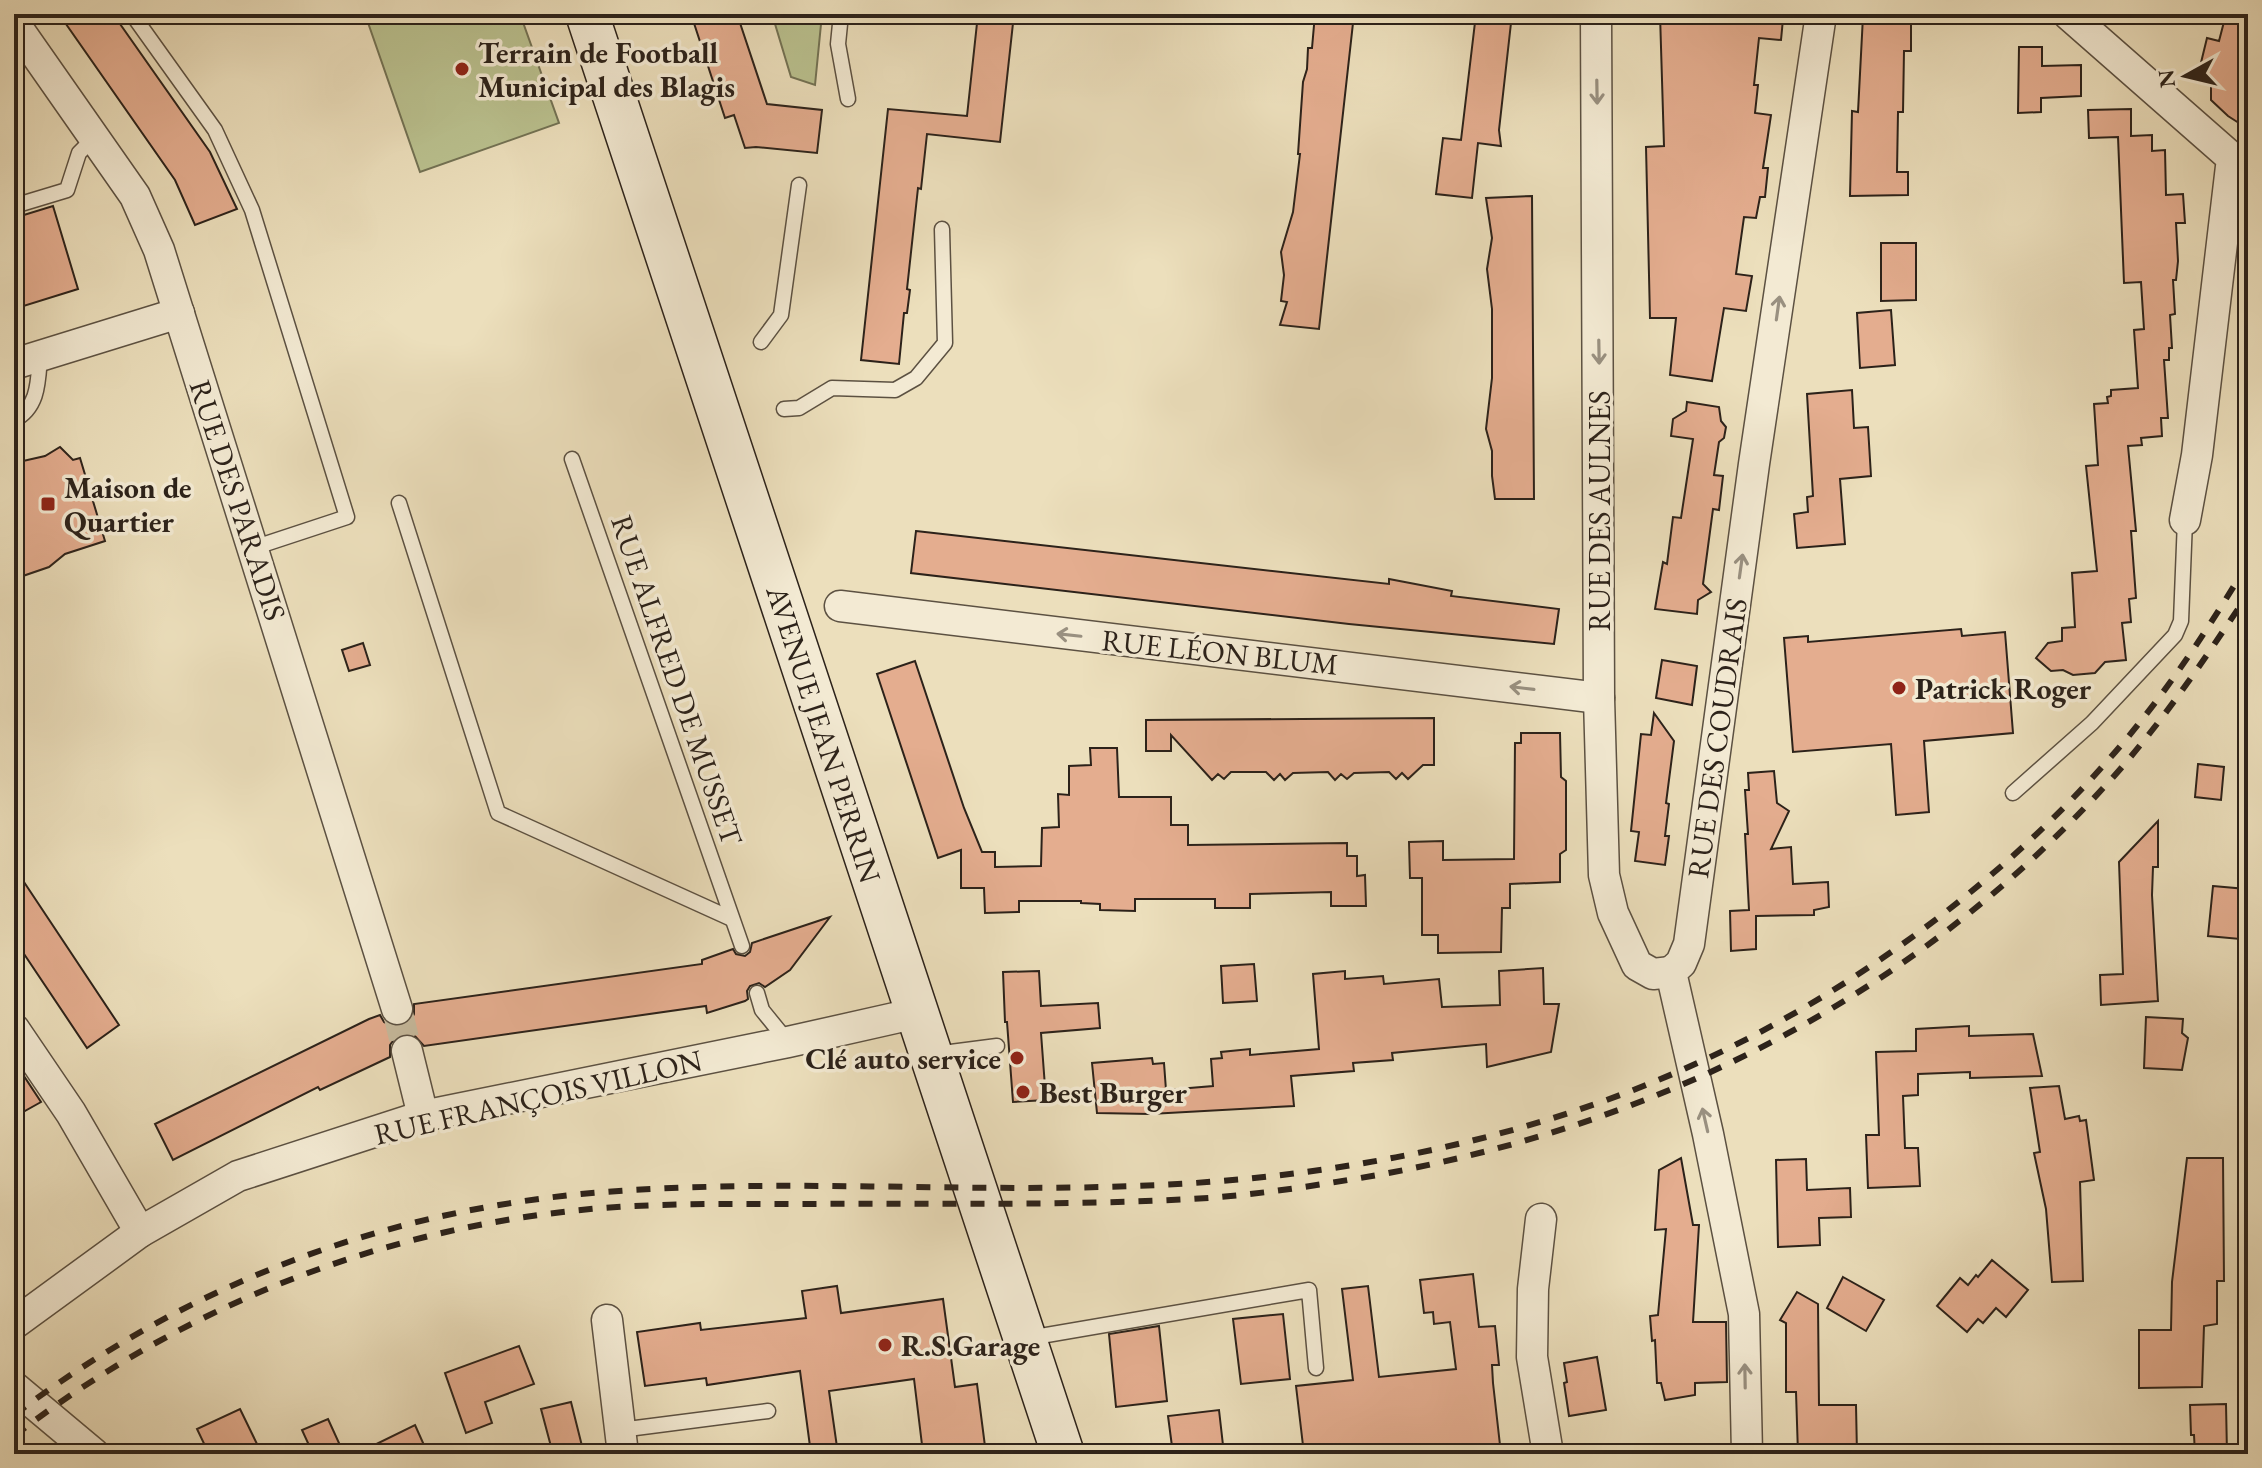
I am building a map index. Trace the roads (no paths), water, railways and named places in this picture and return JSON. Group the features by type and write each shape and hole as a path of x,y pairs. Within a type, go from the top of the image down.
{"main road":[{"name":"AVENUE JEAN PERRIN","path":"587,14 1063,1454"}],"street":[{"name":"RUE DES AULNES","path":"1596,14 1599,698 1604,875 1613,913 1637,965 1653,974 1671,972"},
{"name":"RUE DES COUDRAIS","path":"1671,972 1681,963 1689,944 1754,464 1821,14"},
{"path":"2068,14 2232,158 2197,455 2185,520"},
{"name":"RUE DES PARADIS","path":"14,23 135,196 159,250 397,1009"},
{"path":"27,360 179,313"},
{"name":"RUE LÉON BLUM","path":"840,606 1599,698"},
{"path":"1671,972 1744,1314 1747,1454"},
{"name":"RUE FRANÇOIS VILLON","path":"14,1324 140,1232 238,1176 423,1116 917,1013"},
{"path":"14,1029 71,1113 140,1232"},
{"path":"407,1051 423,1116"},
{"path":"1541,1219 1533,1289 1532,1357 1548,1454"},
{"path":"607,1320 622,1442"},
{"path":"14,1387 94,1454"}],"lane":[{"path":"132,14 215,130 252,210 347,517 253,548"},
{"path":"841,14 838,44 848,99"},
{"path":"14,206 67,190 79,153 94,138"},
{"path":"761,342 781,315 799,185"},
{"path":"784,409 799,408 832,388 895,390 916,378 945,343 942,229"},
{"path":"14,420 33,404 38,387 27,360"},
{"name":"RUE ALFRED DE MUSSET","path":"572,459 742,946"},
{"path":"399,503 498,813 732,919"},
{"path":"2013,793 2092,723 2175,635 2181,621 2185,520"},
{"path":"757,993 762,1010 788,1042"},
{"path":"931,1054 997,1046"},
{"path":"1025,1339 1309,1290 1316,1368"},
{"path":"622,1442 768,1411"}],"tunnel":[{"path":"397,1009 407,1051"}],"railway":[{"path":"14,1415 78,1370 144,1330 212,1295 282,1265 353,1240 503,1204 650,1189 789,1186 1066,1188 1267,1177 1398,1157 1462,1143 1526,1126 1651,1083 1778,1023 1839,986 1957,903 2011,857 2063,809 2148,712 2184,664 2248,563"},
{"path":"14,1436 80,1389 148,1347 219,1311 292,1279 366,1253 443,1233 522,1218 627,1206 1095,1203 1253,1194 1354,1179 1461,1158 1565,1128 1666,1091 1764,1046 1857,993 1945,932 2028,863 2106,785 2145,740 2248,594"}],"place":[{"name":"Terrain de Football Municipal des Blagis","path":"462,69"},
{"name":"Maison de Quartier","path":"48,504"},
{"name":"Patrick Roger","path":"1899,688"},
{"name":"Clé auto service","path":"1017,1058"},
{"name":"Best Burger","path":"1023,1092"},
{"name":"R.S.Garage","path":"885,1345"}]}
